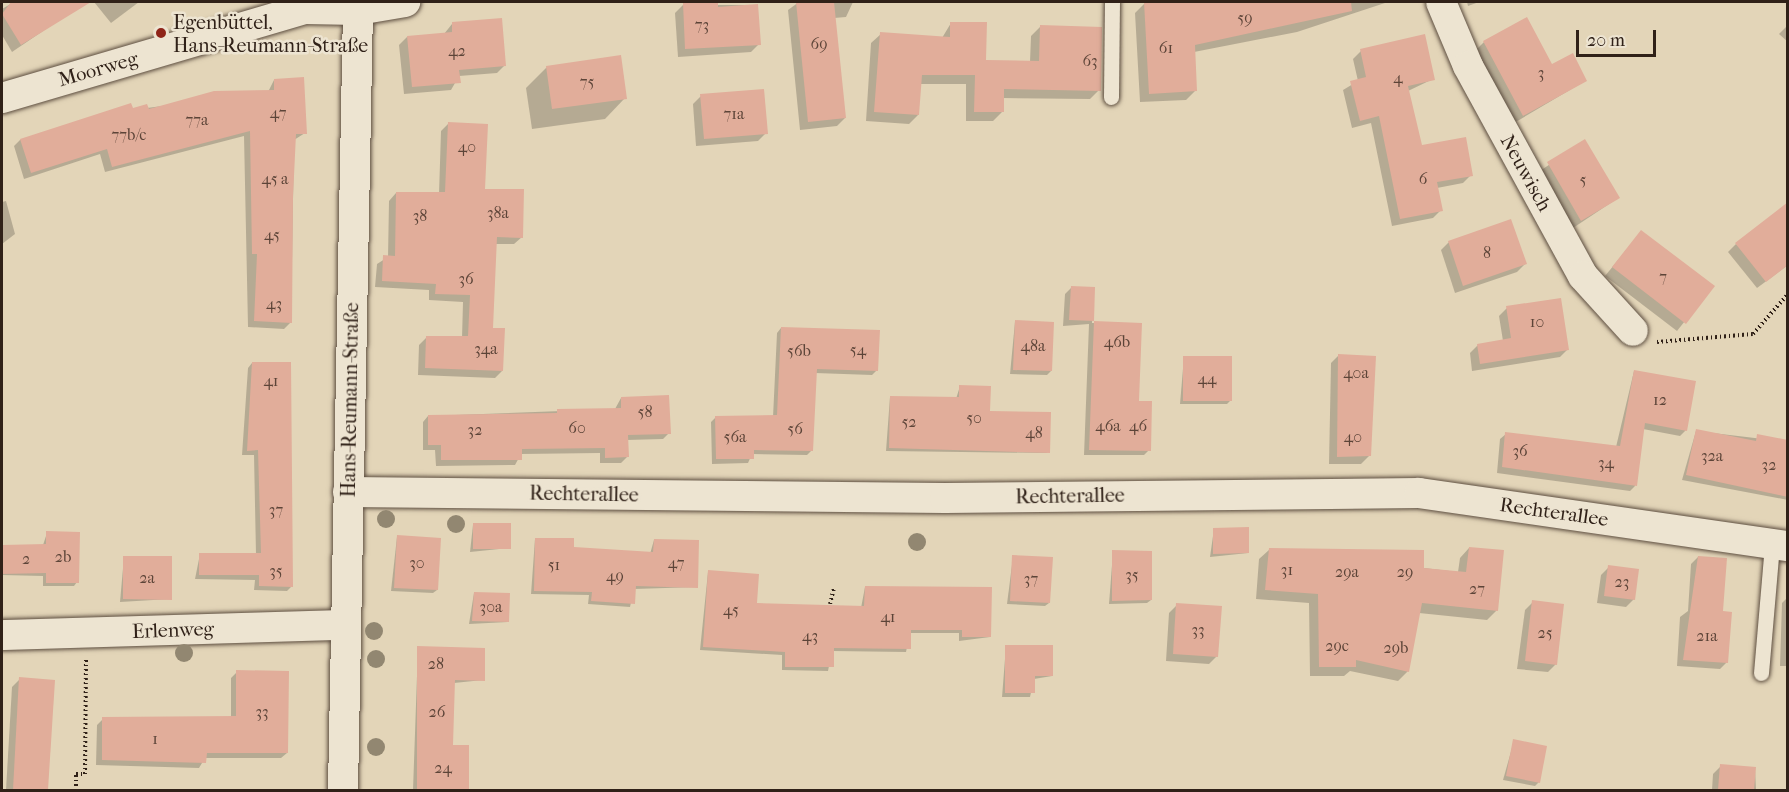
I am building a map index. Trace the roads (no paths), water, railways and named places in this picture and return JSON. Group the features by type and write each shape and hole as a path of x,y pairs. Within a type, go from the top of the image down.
{"street":[{"name":"Moorweg","path":"2,98 305,5 358,10 405,2"},
{"name":"Neuwisch","path":"1441,2 1468,66 1583,276 1633,331"},
{"name":"Hans-Reumann-Straße","path":"343,790 358,10"},
{"name":"Rechterallee","path":"348,492 945,498 1419,493 1780,545"},
{"name":"Erlenweg","path":"2,635 345,626"}],"lane":[{"path":"1111,97 1112,2"},
{"path":"1761,673 1780,545"}],"place":[{"name":"Egenbüttel, Hans-Reumann-Straße","path":"161,33"}]}
